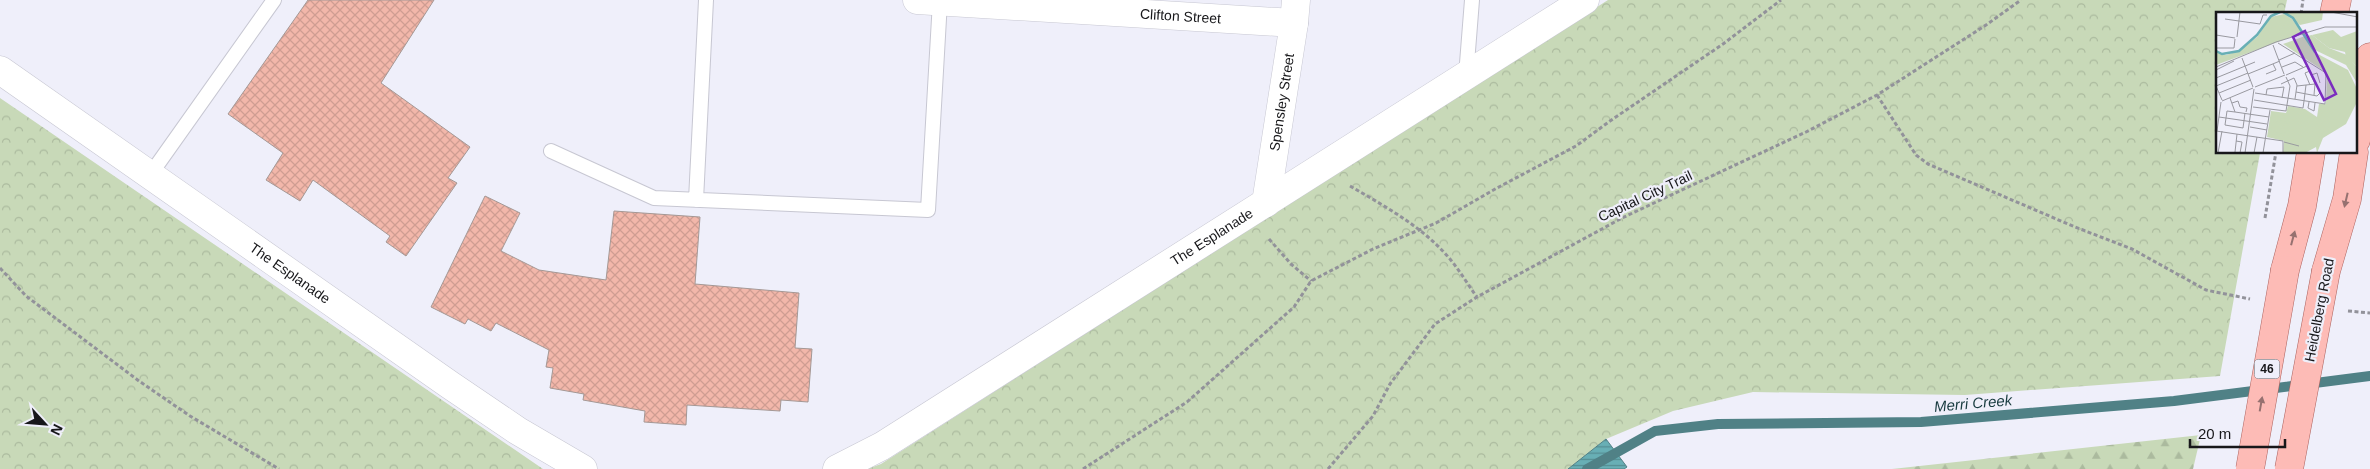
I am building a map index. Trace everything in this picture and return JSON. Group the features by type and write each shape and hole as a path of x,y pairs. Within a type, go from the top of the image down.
{"main road":[{"path":"2358,128 2370,56"},
{"name":"46","path":"2250,469 2285,270 2302,206 2311,154"},
{"name":"Heidelberg Road","path":"2289,469 2326,271 2346,199 2354,154"}],"street":[{"name":"The Esplanade","path":"837,469 882,446 1266,204 1584,0"},
{"name":"Clifton Street","path":"929,1 1295,11"},
{"name":"Spensley Street","path":"1266,204 1295,11"},
{"name":"The Esplanade","path":"0,70 488,411 563,459 583,469"}],"lane":[{"path":"150,175 274,0"},
{"path":"696,200 706,0"},
{"path":"1466,76 1472,0"},
{"path":"552,151 654,198 928,210 929,1"}],"path":[{"path":"1083,469 1187,402 1294,307 1311,281 1373,250 1422,231 1576,146 1610,120 1723,44 1781,0"},
{"name":"Capital City Trail","path":"1328,469 1373,416 1390,384 1435,324 1477,297 1622,218 1798,136 1877,95 1986,25 2021,0"},
{"path":"1877,95 1916,155 1928,164 2075,227 2132,249 2206,290 2255,300"},
{"path":"2263,228 2276,154"},
{"path":"1320,168 1386,206 1422,231 1451,259 1477,297"},
{"path":"1269,239 1291,264 1311,281"},
{"path":"0,268 26,296 139,381 190,416 278,469"},
{"path":"2340,310 2370,313"}],"green space":[{"path":"1608,0 2287,0 2284,12 2216,12 2216,154 2260,154 2220,376 1965,395 1753,392 1673,411 1606,439 1568,469 867,469 881,464"},
{"path":"0,98 543,469 0,469"},
{"path":"2201,435 2193,469 1892,469"}],"water":[{"path":"1606,439 1627,467 1624,469 1568,469"}],"building":[{"path":"308,0 434,0 381,83 470,147 448,178 457,183 406,256 386,242 390,236 313,180 300,201 266,180 283,153 228,114"},
{"path":"485,196 520,213 501,251 539,270 606,280 614,211 700,217 695,284 799,293 795,348 812,349 808,402 781,400 780,411 687,405 686,425 644,422 645,411 583,400 584,394 550,388 553,368 546,367 549,350 496,323 491,331 468,319 465,324 431,307"}],"waterway":[{"name":"Merri Creek","path":"1587,469 1655,431 1718,424 1921,422 2174,401 2370,376"}]}
